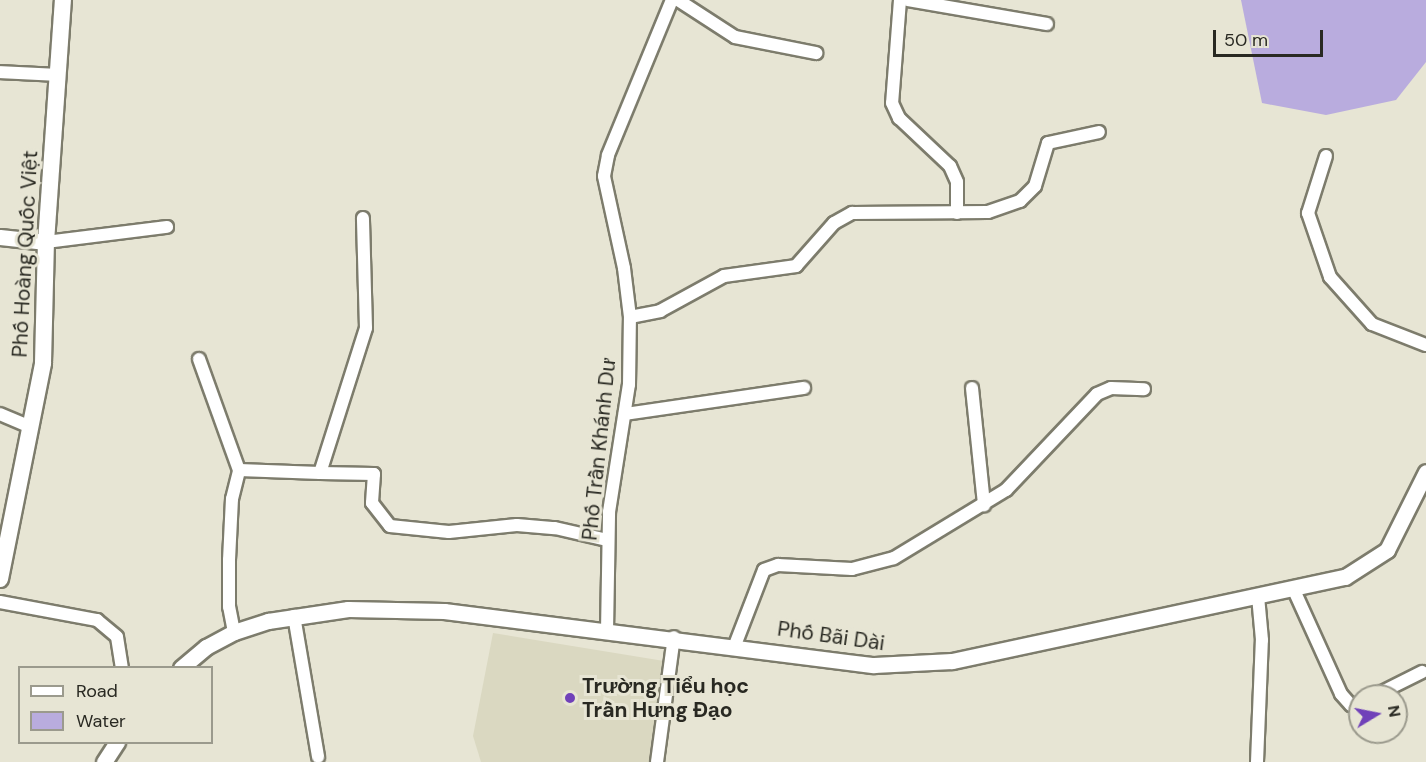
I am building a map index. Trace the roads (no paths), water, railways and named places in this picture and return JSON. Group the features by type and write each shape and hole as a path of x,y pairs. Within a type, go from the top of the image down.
{"main road":[{"name":"Phố Hoàng Quốc Việt","path":"0,579 43,363 46,242 63,0"}],"street":[{"name":"Phố Trần Khánh Dư","path":"607,631 607,540 625,414 630,317 624,268 604,176 608,155 672,0"},
{"path":"678,0 735,37 816,53"},
{"path":"900,0 892,103 899,118 950,166 957,182 957,213"},
{"path":"915,1 1047,24"},
{"path":"0,72 58,75"},
{"path":"630,317 660,311 724,276 796,266 834,223 852,213 988,212 1027,197 1035,186 1048,143 1099,132"},
{"path":"1326,156 1308,213 1330,277 1372,324 1426,345"},
{"path":"320,473 366,328 363,218"},
{"path":"0,237 46,242 166,227"},
{"path":"199,359 239,470 232,500 229,560 229,607 234,632"},
{"path":"625,414 804,388"},
{"path":"972,388 984,505"},
{"path":"735,645 759,577 770,567 868,567 894,558 984,505 1016,481 1097,394 1111,388 1144,389"},
{"path":"0,414 31,427"},
{"path":"239,470 374,474 372,503 390,526 449,531 536,526 607,540"},
{"name":"Phố Bãi Dài","path":"183,666 206,647 234,632 294,616 348,609 444,611 735,645 874,664 929,664 1345,577 1387,550 1426,472"},
{"path":"1293,588 1341,694 1348,702"},
{"path":"1257,762 1263,640 1258,596"},
{"path":"0,603 97,620 117,637 122,666"},
{"path":"294,616 318,757"},
{"path":"657,762 674,638"},
{"path":"1398,684 1422,672"}],"water":[{"path":"1241,0 1426,0 1426,62 1396,100 1326,115 1262,103"}],"place":[{"name":"Trường Tiểu học Trần Hưng Đạo","path":"570,698"}]}
